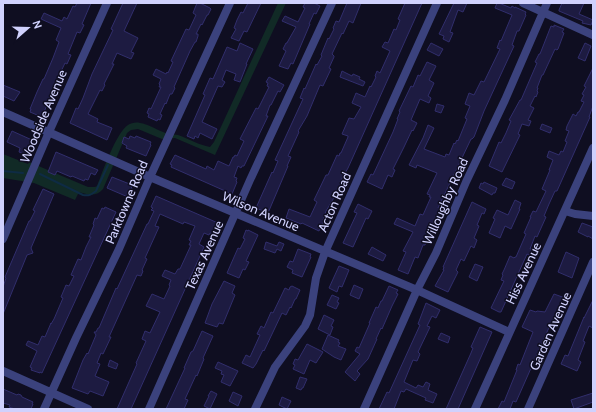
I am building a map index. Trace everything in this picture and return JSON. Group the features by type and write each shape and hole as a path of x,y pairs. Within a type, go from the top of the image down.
{"street":[{"name":"Woodside Avenue","path":"3,239 107,3"},
{"name":"Parktowne Road","path":"44,409 119,249 150,177 230,3"},
{"name":"Texas Avenue","path":"149,409 253,173 332,3"},
{"name":"Acton Road","path":"255,409 274,367 305,326 310,315 316,278 325,252 437,3"},
{"path":"523,3 593,34"},
{"name":"Willoughby Road","path":"364,409 436,253 466,182 505,100 547,3"},
{"name":"Wilson Avenue","path":"3,112 150,177 418,290 509,332"},
{"name":"Hiss Avenue","path":"475,409 593,148"},
{"path":"565,211 593,216"},
{"name":"Garden Avenue","path":"528,409 593,262"},
{"path":"3,371 88,409"}],"green space":[{"path":"278,3 286,3 215,155 175,138 162,139 138,129 131,130 127,133 103,189 98,193 89,194 79,192 75,200 34,183 3,178 3,154 28,164 29,162 88,187 95,187 97,186 110,153 123,129 134,123 146,124 165,133 178,135 210,147 214,142"}],"building":[{"path":"77,3 91,3 82,24 84,25 80,33 77,32 68,54 71,55 67,64 65,63 50,95 42,117 30,112 30,109 53,58 59,42 56,40 61,28 41,19 44,13 62,21 64,17 67,19 73,6 75,7"},
{"path":"123,3 137,3 124,31 138,38 131,52 134,53 131,59 117,53 112,64 114,64 104,84 105,85 102,91 100,90 88,114 98,119 97,122 112,128 107,140 70,123 76,108 78,109 83,98 92,74 113,30 111,29"},
{"path":"197,3 211,9 196,34 198,34 198,36 196,42 190,51 172,94 170,94 166,104 165,103 160,114 162,115 160,120 158,119 157,121 148,117 149,114 147,113 149,108 151,109 161,87 159,87 159,84 161,79 153,75 156,69 166,74 167,72 168,73 173,62 171,61 186,29 189,30 196,15 193,13"},
{"path":"248,3 261,3 247,32 244,31 239,41 231,38 236,29 234,28 237,20 241,12 243,13"},
{"path":"305,3 314,3 320,6 316,14 314,13 293,64 291,63 288,69 279,66 286,51 283,49 296,27 282,21 285,16 298,22 305,8 303,7"},
{"path":"347,3 361,3 353,23 349,21 332,54 334,57 329,68 331,69 323,86 320,85 307,116 298,131 299,132 288,156 291,157 288,166 268,213 256,208 272,172 273,173 278,161 275,160 303,99 300,98 304,88 305,89 316,64 317,65 322,56 321,55 328,38 329,39 334,29 333,28 336,21 339,22"},
{"path":"405,3 422,3 348,168 326,211 319,231 302,223 301,224 286,218 289,209 310,217 317,202 314,200 337,155 339,156 341,153 348,137 342,134 349,118 354,119 361,107 352,103 356,93 365,97 376,77 377,71 380,73 390,51 382,47 385,42 388,43 394,29 396,30 400,20 398,19"},
{"path":"454,3 467,3 463,12 458,10 450,32 453,33 449,42 443,39 444,36 439,34"},
{"path":"497,3 511,8 512,6 515,7 526,12 526,15 519,31 517,31 512,45 514,46 484,111 474,137 471,139 438,208 440,208 434,221 436,221 418,258 415,257 408,274 398,270 406,252 403,251 413,232 394,224 397,218 415,226 420,214 423,215 431,197 427,194 437,173 417,165 416,168 409,165 428,125 434,128 424,149 445,157 446,154 449,155 454,143 455,144 457,140 458,141 467,119 465,118 470,106 465,104 469,93 474,95 481,81 484,82 500,49 497,48 512,15 495,8"},
{"path":"562,3 584,3 579,14 593,20 591,25 582,23 583,21 559,11"},
{"path":"554,25 564,29 562,32 564,33 558,49 555,49 542,75 537,88 538,92 530,106 534,108 528,120 531,121 529,126 522,124 518,134 520,135 502,172 489,166 499,142 501,143 506,133 511,121 509,120 521,100 537,63 535,62 540,54 551,26 554,27"},
{"path":"240,43 253,49 240,82 234,80 236,74 226,70 222,80 225,82 222,87 218,86 202,122 217,129 212,139 200,133 198,138 195,136 194,139 187,136 205,95 203,94 210,78 213,79 227,47 237,51"},
{"path":"431,43 443,49 439,56 427,50"},
{"path":"585,43 591,46 585,61 578,58"},
{"path":"427,62 436,66 429,80 434,83 428,96 431,98 429,103 420,99 411,120 417,123 393,169 395,170 392,177 388,175 382,189 367,182 371,174 373,175 393,132 400,112 399,111 411,86 413,87 418,75 420,76"},
{"path":"593,68 593,106 590,117 557,191 555,191 549,204 544,216 546,217 537,237 535,236 530,249 532,249 529,255 527,254 501,312 499,312 491,308 504,281 501,280 502,274 510,256 514,258 516,257 526,234 524,233 530,217 533,211 536,212 546,191 542,189 553,160 547,157 549,151 559,155 561,151 563,152 569,131 566,130 567,126 573,114 576,116 584,102 581,101 584,95 582,94 586,87 584,86"},
{"path":"342,71 352,76 353,74 360,77 359,79 365,82 363,86 340,77"},
{"path":"269,77 284,85 280,92 278,91 270,105 266,116 268,116 244,166 241,168 238,166 234,177 237,178 237,182 232,194 171,167 172,165 170,164 175,155 206,169 207,166 214,170 218,161 229,166 233,157 235,155 237,156 244,141 240,139 269,87 267,86 268,83 266,82"},
{"path":"3,85 20,92 14,101 3,96"},
{"path":"437,104 444,106 441,113 435,111"},
{"path":"542,124 552,128 550,133 540,129"},
{"path":"12,131 32,140 26,155 19,152 20,148 7,142"},
{"path":"130,136 135,138 136,136 151,142 146,156 126,148 127,146 122,143 124,137 129,139"},
{"path":"56,152 98,170 95,175 91,173 88,180 85,179 84,181 57,171 55,175 48,172"},
{"path":"112,177 132,185 128,197 107,188"},
{"path":"506,178 515,182 512,189 502,185"},
{"path":"484,182 497,188 495,193 492,195 479,188 481,183 483,184"},
{"path":"43,189 54,194 31,248 33,253 27,255 3,314 3,287 5,277 29,221 35,211 33,210"},
{"path":"156,196 218,223 218,225 214,235 204,233 199,244 204,247 131,409 117,409 146,341 142,339 145,331 150,333 160,312 146,306 152,294 164,299 171,280 162,276 165,270 175,274 178,269 180,269 191,245 189,245 191,241 189,240 195,226 184,222 183,224 160,214 155,226 159,227 145,258 147,259 141,276 137,275 109,337 111,337 103,354 101,353 97,363 100,364 95,376 109,382 103,396 90,391 88,394 72,388 83,360 87,353 88,354 96,335 94,332 96,332 99,328 116,288 117,289 154,211 151,210 153,208 151,207"},
{"path":"515,200 521,203 520,209 511,229 505,226 500,238 489,233 497,210 508,215"},
{"path":"472,202 486,209 484,214 482,213 477,225 479,226 474,238 477,240 474,248 471,246 464,261 461,259 456,270 458,272 448,292 435,286 444,270 443,267"},
{"path":"358,204 372,211 368,219 366,218 353,247 343,243 357,213 354,212"},
{"path":"105,207 116,212 42,373 31,370 32,368 30,367 37,351 26,345 28,341 38,345 42,336 45,337 63,298 61,297 66,285 69,286 74,276 71,275 78,259 81,260 91,237 89,237 95,218 97,219 102,208 104,209"},
{"path":"582,223 593,227 593,239 578,232"},
{"path":"246,230 258,235 246,261 249,262 245,270 243,269 239,278 227,273 238,248 240,249 245,239 243,238"},
{"path":"266,242 277,246 279,242 284,244 281,251 277,249 275,253 264,249"},
{"path":"372,247 386,255 383,261 368,254"},
{"path":"298,249 311,254 302,277 292,273 293,270 287,267 290,261 293,262"},
{"path":"566,252 579,258 572,278 558,272"},
{"path":"475,264 483,267 477,281 469,277"},
{"path":"339,266 349,270 342,287 339,286 337,292 329,288"},
{"path":"224,281 235,286 232,293 235,295 223,324 219,323 217,327 205,323 212,304"},
{"path":"354,285 363,289 359,299 350,295"},
{"path":"292,286 300,290 296,299 286,315 282,313 264,351 263,350 256,364 253,368 242,363 246,355 250,357 260,335 257,334 261,326 264,328 271,312 273,313 285,288 289,290"},
{"path":"389,286 398,290 396,293 398,294 368,359 357,371 360,374 355,381 345,372 360,354 355,351 357,347 359,348 376,307 378,308"},
{"path":"554,294 565,298 559,316 556,314 551,323 516,402 513,401 510,409 498,409 502,401 504,402 518,364 520,365 533,332 522,327 530,310 545,312"},
{"path":"332,295 339,298 337,302 339,303 336,309 327,305"},
{"path":"593,300 593,328 589,326 583,341 585,342 578,360 581,362 577,371 561,364 565,355 568,356 584,317"},
{"path":"426,303 440,310 436,318 432,316 427,326 430,327 418,352 420,354 417,361 413,360 404,382 416,388 418,385 423,387 426,382 430,384 428,390 437,394 433,403 425,400 426,398 406,389 404,392 401,391 394,409 379,409 387,392 389,393 420,325 418,324"},
{"path":"324,315 334,320 331,326 333,327 330,335 318,329"},
{"path":"480,327 492,332 458,409 446,409 471,353 473,348 471,347"},
{"path":"202,331 213,336 197,376 196,375 185,399 188,400 184,409 166,409 191,352 193,351"},
{"path":"441,333 450,337 448,343 438,339"},
{"path":"328,335 339,340 338,342 340,343 338,346 346,349 341,360 322,349"},
{"path":"307,344 323,352 316,363 310,360 304,374 293,369 295,365 293,364 295,359 298,360"},
{"path":"110,360 118,364 116,369 108,366"},
{"path":"218,362 238,371 230,386 221,382 224,375 221,374 222,371 215,368"},
{"path":"300,377 307,379 301,390 296,388"},
{"path":"3,389 17,395 21,395 22,397 33,402 31,409 15,409 9,407 10,405 3,403"},
{"path":"211,391 217,394 210,409 204,406"},
{"path":"233,392 242,396 238,406 229,401"},
{"path":"593,393 593,402 574,409 571,400"},
{"path":"282,397 291,401 287,409 279,405"}],"waterway":[{"path":"40,174 83,195 88,195 96,191 108,165"},
{"path":"3,171 23,173"}]}
